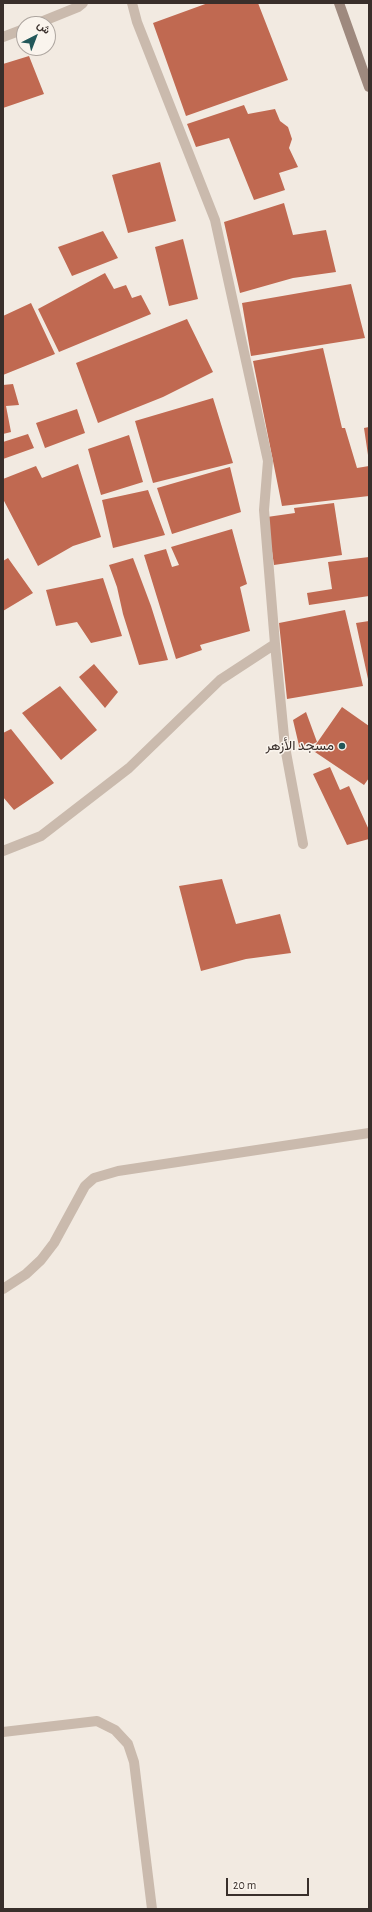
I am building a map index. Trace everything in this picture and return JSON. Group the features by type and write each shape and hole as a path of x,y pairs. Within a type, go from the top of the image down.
{"main road":[{"path":"340,3 369,87"}],"street":[{"path":"56,16 78,7 83,3"},
{"path":"132,3 137,22 214,220 268,461 264,510 284,747 303,844"},
{"path":"3,37 16,32"},
{"path":"3,851 41,836 128,768 220,680 275,644"},
{"path":"3,1289 26,1274 41,1260 54,1243 84,1186 94,1178 118,1171 369,1133"},
{"path":"3,1732 97,1721 115,1730 128,1744 134,1762 152,1909"}],"building":[{"path":"208,3 258,3 288,80 186,116 153,23"},
{"path":"29,56 44,94 3,108 3,64"},
{"path":"244,105 248,114 275,109 280,121 288,127 292,139 289,148 298,167 279,173 285,190 254,200 229,138 196,147 187,124"},
{"path":"160,162 176,221 128,233 112,175"},
{"path":"284,203 293,235 326,230 336,272 293,278 240,293 224,222"},
{"path":"103,231 118,258 72,276 58,247"},
{"path":"183,239 198,299 169,306 155,247"},
{"path":"105,273 114,289 126,285 132,298 141,295 151,314 59,352 38,309"},
{"path":"351,284 365,338 251,356 242,303"},
{"path":"31,303 55,354 3,375 3,316"},
{"path":"187,319 213,372 163,397 98,423 76,363"},
{"path":"323,348 342,428 345,428 357,468 369,466 369,496 282,506 253,361"},
{"path":"13,384 19,405 6,406 11,432 3,434 3,385"},
{"path":"213,398 233,463 153,483 135,421"},
{"path":"77,409 85,433 45,448 36,423"},
{"path":"369,427 369,455 368,455 364,428"},
{"path":"28,434 34,448 3,459 3,442"},
{"path":"129,435 143,482 101,495 88,449"},
{"path":"78,464 101,537 73,546 38,566 3,499 3,479 36,466 42,478"},
{"path":"230,467 241,512 172,534 157,488"},
{"path":"148,490 165,535 113,548 102,500"},
{"path":"334,503 342,555 274,565 267,517 295,513 294,508"},
{"path":"232,529 247,584 240,587 250,631 200,645 202,650 176,659 144,555 166,549 172,567 179,565 171,547"},
{"path":"369,557 369,596 309,605 307,593 332,589 328,562"},
{"path":"8,558 33,593 3,611 3,561"},
{"path":"133,558 151,606 168,660 139,665 123,614 117,587 109,565"},
{"path":"103,578 122,636 91,643 77,622 56,626 46,590"},
{"path":"345,610 363,686 287,699 279,623"},
{"path":"369,621 369,679 368,679 356,623"},
{"path":"94,664 118,692 105,708 79,677"},
{"path":"60,686 97,730 61,760 22,713"},
{"name":"مسجد الأزهر","path":"342,707 369,726 369,778 364,785 312,750"},
{"path":"306,712 317,742 300,750 293,720"},
{"path":"11,729 54,783 14,810 3,797 3,733"},
{"path":"330,767 340,790 349,786 369,830 369,839 347,845 313,774"},
{"path":"222,879 236,924 280,914 291,953 246,959 201,971 179,886"}],"place":[{"name":"مسجد الأزهر","path":"342,746"}]}
